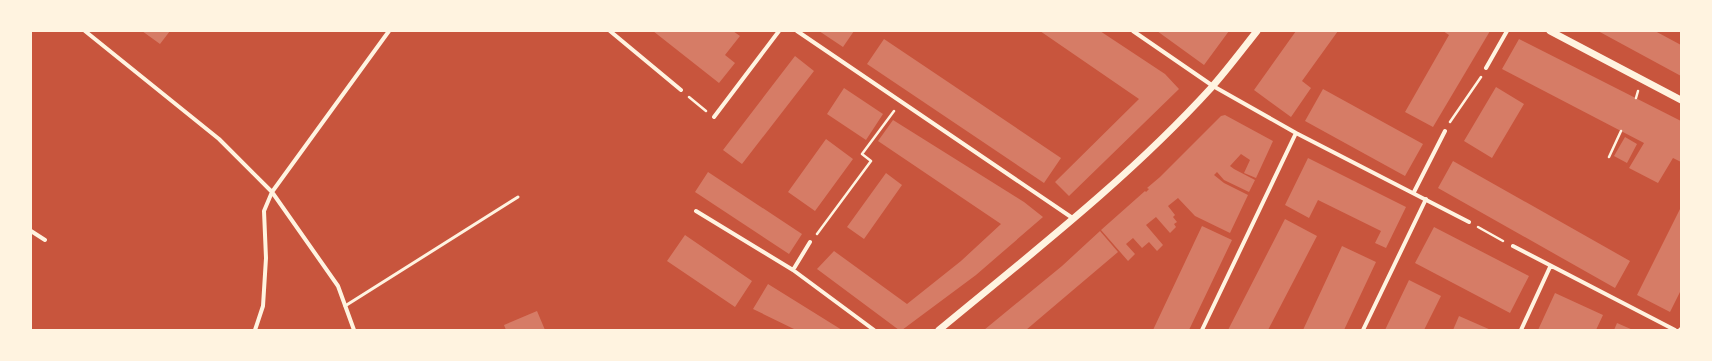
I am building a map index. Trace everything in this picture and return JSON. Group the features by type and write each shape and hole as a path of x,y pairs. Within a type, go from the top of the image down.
{"street":[{"path":"86,31 219,139 272,192 338,286 354,330"},
{"path":"255,330 263,306 266,258 264,211 272,192 389,31"},
{"path":"610,31 681,90"},
{"path":"714,117 779,31"},
{"path":"797,31 1074,219"},
{"path":"1133,31 1213,86 1296,133 1414,192 1469,222"},
{"path":"939,330 1074,219 1186,115 1213,86 1257,31"},
{"path":"1486,68 1507,31"},
{"path":"1550,31 1681,100"},
{"path":"1414,192 1445,131"},
{"path":"1202,330 1296,133"},
{"path":"1363,330 1426,199"},
{"path":"696,211 793,270 874,330"},
{"path":"31,231 45,240"},
{"path":"793,270 810,242"},
{"path":"1513,246 1550,267 1675,330"},
{"path":"1521,330 1550,267"}],"lane":[{"path":"345,306 518,197"}],"path":[{"path":"1445,131 1486,68"},
{"path":"681,90 714,117"},
{"path":"810,242 870,161 862,154 900,101"},
{"path":"1609,157 1621,131"},
{"path":"1469,222 1513,246"}],"building":[{"path":"142,31 170,31 160,44"},
{"path":"653,31 733,31 740,36 725,55 735,63 719,83"},
{"path":"819,31 854,31 843,47"},
{"path":"1040,31 1100,31 1165,74 1179,89 1069,196 1055,182 1139,99"},
{"path":"1157,31 1229,31 1204,65"},
{"path":"1296,31 1338,31 1302,81 1311,88 1291,117 1254,90"},
{"path":"1443,31 1490,31 1433,127 1405,112 1449,35"},
{"path":"1598,31 1655,31 1681,45 1681,76"},
{"path":"884,39 1061,158 1044,183 867,64"},
{"path":"1519,39 1681,121 1681,162 1673,158 1658,183 1629,168 1644,143 1502,69"},
{"path":"795,56 814,71 742,164 723,150"},
{"path":"1496,87 1524,104 1492,158 1464,141"},
{"path":"844,88 883,114 866,140 827,114"},
{"path":"1323,89 1423,144 1405,176 1305,121"},
{"path":"1225,115 1273,141 1256,178 1244,173 1250,160 1241,154 1230,166 1255,180 1249,192 1224,180 1217,172 1214,175 1224,183 1248,195 1230,233 1195,216 1178,198 1168,206 1175,215 1173,217 1177,222 1174,224 1176,227 1170,233 1156,217 1146,225 1163,245 1157,251 1149,242 1142,248 1133,238 1126,244 1135,254 1128,261 1101,230 1145,191 1146,192 1149,189 1147,188 1221,116"},
{"path":"893,120 1024,202 1043,217 976,275 902,330 899,330 817,269 834,251 907,304 961,261 1001,224 878,141"},
{"path":"1625,137 1637,144 1627,163 1614,156"},
{"path":"826,139 853,159 815,211 788,192"},
{"path":"1308,158 1406,207 1386,248 1375,243 1381,231 1318,200 1309,218 1285,205"},
{"path":"1453,161 1630,261 1615,288 1438,188"},
{"path":"708,172 802,234 789,254 695,192"},
{"path":"886,173 902,185 864,239 847,227"},
{"path":"1681,207 1681,290 1670,312 1637,295"},
{"path":"1285,219 1317,236 1268,330 1228,330"},
{"path":"1202,226 1232,240 1189,330 1153,330"},
{"path":"1434,227 1529,276 1510,313 1415,263"},
{"path":"1100,231 1118,252 1026,330 984,330 1062,266"},
{"path":"685,235 752,281 735,307 667,261"},
{"path":"1342,246 1376,262 1344,330 1303,330"},
{"path":"1409,280 1441,296 1424,330 1385,330"},
{"path":"768,284 842,330 796,330 753,309"},
{"path":"1555,293 1603,315 1596,330 1538,330"},
{"path":"537,311 545,330 506,330 504,325"},
{"path":"1459,316 1491,330 1453,330"},
{"path":"1617,323 1633,330 1614,330"}]}
